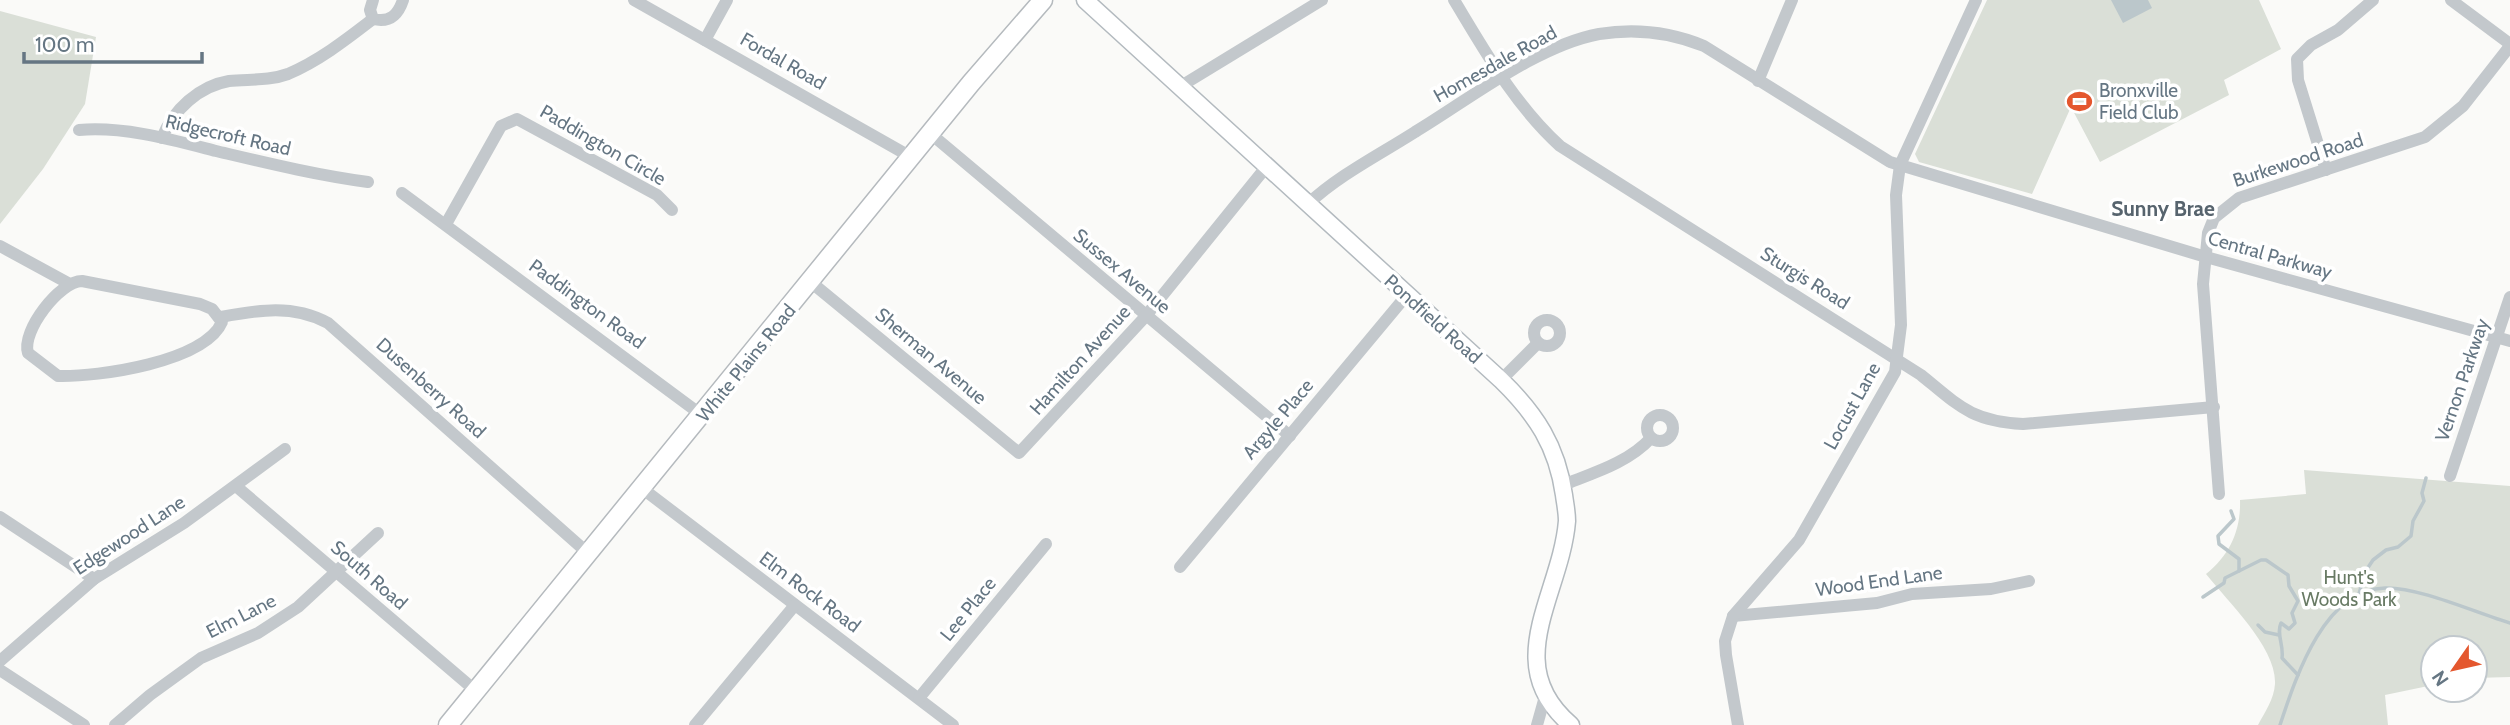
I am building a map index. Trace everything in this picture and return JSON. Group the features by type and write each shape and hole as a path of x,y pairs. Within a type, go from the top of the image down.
{"main road":[{"name":"White Plains Road","path":"449,725 812,283 911,157 1044,0"}],"street":[{"path":"373,0 370,10 373,19"},
{"path":"162,138 175,114 198,94 226,82 272,78 290,73 339,46 373,19 388,20 400,9 404,0"},
{"name":"Fordal Road","path":"634,0 911,157"},
{"path":"705,40 727,0"},
{"name":"Pondfield Road","path":"1084,0 1501,380 1541,424 1560,467 1567,518 1562,558 1537,635 1534,664 1546,693 1557,711 1571,725"},
{"path":"1181,86 1322,0"},
{"name":"Sturgis Road","path":"1454,0 1502,79 1533,121 1560,146 1898,360 1964,411 2000,423 2049,423 2214,407"},
{"path":"1758,81 1792,0"},
{"name":"Locust Lane","path":"1738,725 1725,641 1733,616 1798,540 1895,372 1902,285 1896,195 1900,165 1976,0"},
{"path":"2326,170 2298,80 2297,59 2311,45 2338,30 2373,0"},
{"path":"2451,0 2510,45"},
{"name":"Homesdale Road","path":"1308,204 1340,179 1548,52 1599,34 1650,31 1681,37 1704,46 1884,159 1900,165"},
{"name":"Burkewood Road","path":"2219,495 2203,284 2208,233 2214,218 2231,202 2425,137 2463,106 2510,45"},
{"name":"Paddington Circle","path":"446,225 501,126 512,119 521,121 657,195 671,210"},
{"name":"Ridgecroft Road","path":"79,130 92,128 162,138 312,175 368,182"},
{"name":"Sussex Avenue","path":"931,134 1145,317 1290,436"},
{"name":"Central Parkway","path":"1900,165 2206,257 2510,341"},
{"name":"Hamilton Avenue","path":"1026,448 1145,317 1267,166"},
{"path":"402,193 446,225"},
{"name":"Paddington Road","path":"446,225 703,416"},
{"path":"0,246 68,283 82,281 160,295 212,309 221,317 220,327 211,337 181,355 102,373 58,376 38,363 28,353 25,345 27,333 68,283"},
{"name":"Sherman Avenue","path":"812,283 1015,452 1026,448"},
{"name":"Argyle Place","path":"1180,567 1406,296"},
{"name":"Vernon Parkway","path":"2450,476 2510,297"},
{"name":"Dusenberry Road","path":"221,317 286,309 314,315 328,323 590,555"},
{"path":"1501,380 1538,343"},
{"path":"1563,485 1621,461 1640,450 1651,438"},
{"name":"Edgewood Lane","path":"0,660 93,579 236,487 285,449"},
{"name":"South Road","path":"236,487 477,692"},
{"name":"Elm Rock Road","path":"643,489 919,698 947,723"},
{"path":"0,517 93,579"},
{"name":"Elm Lane","path":"115,725 149,695 201,658 258,633 298,607 378,533"},
{"name":"Lee Place","path":"919,698 1046,544"},
{"name":"Wood End Lane","path":"1733,616 1877,603 1912,594 1991,589 2029,581"},
{"path":"695,725 795,605"},
{"path":"0,670 83,725"},
{"path":"1537,725 1546,693"}],"green space":[{"name":"Bronxville Field Club","path":"1987,0 2259,0 2281,49 2224,80 2229,95 2100,162 2071,107 2032,194 1919,162 1915,154"},
{"path":"0,11 96,37 85,104 43,169 0,224"},
{"name":"Hunt's Woods Park","path":"2304,470 2510,486 2510,677 2489,678 2489,634 2419,634 2419,688 2385,695 2388,725 2258,725 2273,695 2274,670 2250,626 2206,574 2228,550 2236,532 2240,500 2306,494"}],"shaded area":[{"path":"2111,0 2148,0 2152,8 2123,23"}],"waterway":[{"path":"2359,594 2365,572 2373,560 2386,550 2398,547 2411,536 2413,521 2424,501 2422,493 2426,478"},
{"path":"2231,511 2234,519 2218,536 2219,544 2239,559 2239,571"},
{"path":"2203,597 2224,583 2225,578 2261,560 2266,560 2288,575 2289,586 2298,601 2292,613 2295,623 2289,629 2281,623 2282,658 2298,675"},
{"path":"2280,725 2304,661 2316,639 2329,619 2345,603 2364,592 2385,588 2414,592 2510,623"},
{"path":"2258,625 2265,632 2279,635"}],"place":[{"name":"Bronxville Field Club","path":"2079,101"}],"district":[{"name":"Sunny Brae","path":"2163,208"}]}
